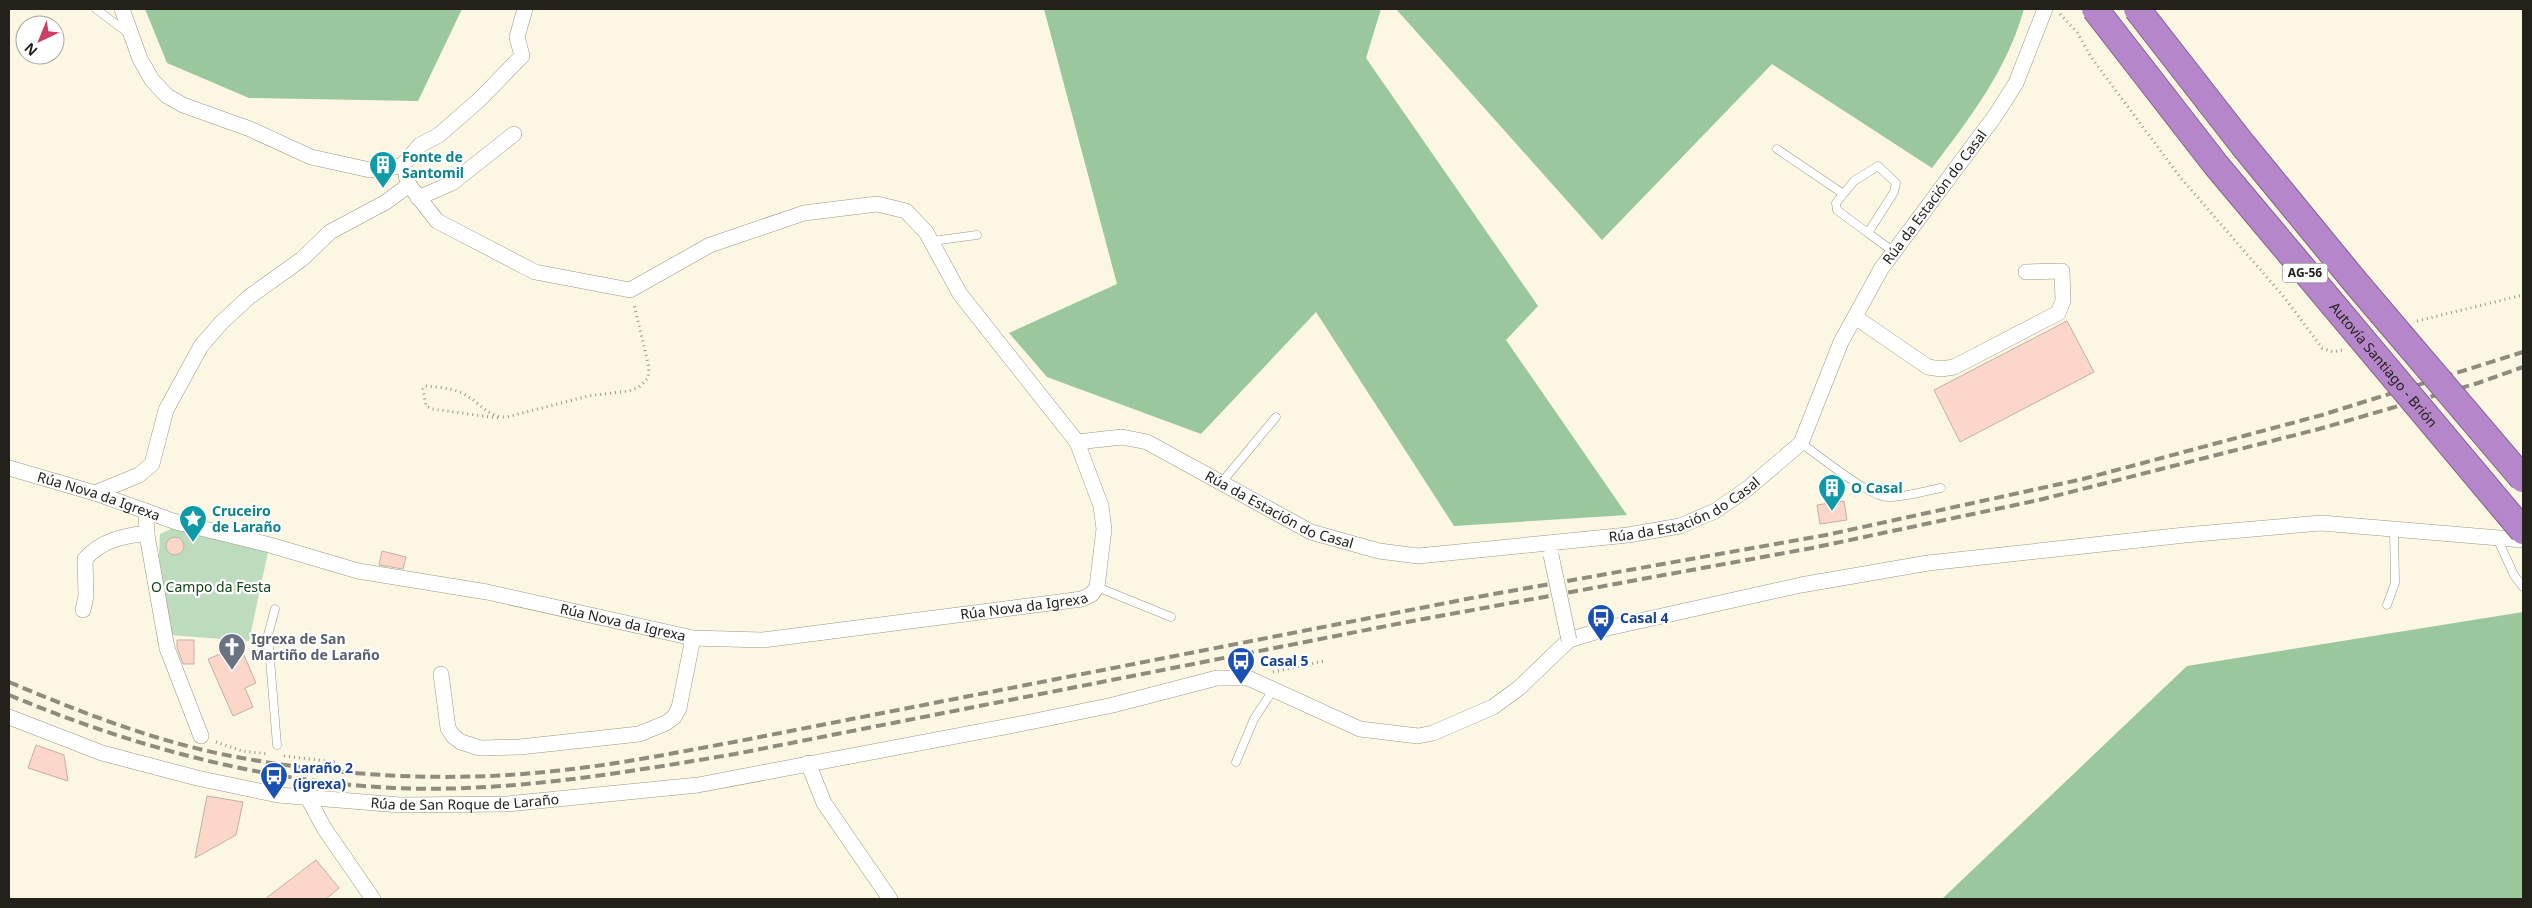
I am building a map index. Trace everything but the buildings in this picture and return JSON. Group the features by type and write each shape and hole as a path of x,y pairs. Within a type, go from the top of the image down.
{"highway":[{"name":"Autovía Santiago - Brión","path":"2095,9 2222,173 2523,531"},
{"name":"AG-56","path":"2137,9 2243,145 2333,255 2523,479"}],"street":[{"path":"122,9 140,59 152,80 167,96 183,105 250,129 310,157 370,170 402,166 420,145 439,135 479,100 522,56 517,37 524,9"},
{"name":"Rúa da Estación do Casal","path":"1077,442 1122,437 1147,442 1311,532 1379,551 1418,556 1549,548 1680,526 1715,511 1747,489 1801,442 1841,342 1881,269 2016,83 2049,9"},
{"path":"418,198 452,183 514,134"},
{"path":"402,166 409,185 437,221 536,272 630,290"},
{"path":"95,493 139,476 152,464 166,410 201,346 221,323 249,296 302,259 330,232 386,202 409,185"},
{"name":"Rúa Nova da Igrexa","path":"9,468 95,493 176,522 270,545 358,571 487,592 693,638 764,640 1082,598 1092,594 1097,587 1104,529 1101,506 1077,442 960,294 932,241 912,216 898,207 877,204 804,213 710,245 630,290"},
{"path":"1855,317 1928,367 1941,370 1954,367 2058,312 2063,301 2062,271 2026,272"},
{"path":"146,511 147,532 166,648 201,736"},
{"path":"1248,678 1360,729 1418,736 1433,733 1493,707 1519,688 1569,640 1608,628 1801,585 1928,563 2185,535 2321,523 2394,537 2523,540"},
{"path":"83,610 86,596 85,559 105,542 119,537 147,532"},
{"path":"1549,548 1569,640"},
{"path":"441,674 448,728 453,736 470,746 480,748 520,747 639,734 666,723 674,717 680,708 693,638"},
{"name":"Rúa de San Roque de Laraño","path":"9,717 102,753 197,778 278,795 400,805 507,804 698,785 1113,705 1217,678 1248,678"},
{"path":"808,763 824,803 890,899"},
{"path":"308,798 324,828 369,898"}],"lane":[{"path":"96,9 131,36"},
{"path":"1777,149 1842,193"},
{"path":"1868,234 1894,192 1896,184 1878,166 1854,181 1842,193 1836,203 1837,210 1868,234 1894,252"},
{"path":"932,241 977,236"},
{"path":"1222,482 1276,417"},
{"path":"1801,442 1871,491 1887,497 1941,488"},
{"path":"2387,605 2395,583 2394,537"},
{"path":"2497,538 2514,575 2523,587"},
{"path":"1097,587 1171,617"},
{"path":"274,609 268,635 277,744"},
{"path":"1236,762 1254,719 1273,690"}],"path":[{"path":"498,418 488,413 464,394 443,388 425,386 423,389 426,406 432,409 498,418 507,418 588,396 629,391 639,387 648,378 650,367 630,290"},
{"path":"1248,678 1324,661"},
{"path":"201,736 242,752 336,762"}],"green space":[{"path":"145,9 462,9 418,101 249,98 167,63"},
{"path":"1044,9 1381,9 1366,58 1538,306 1506,340 1627,515 1454,526 1316,312 1201,434 1047,377 1009,333 1117,284"},
{"path":"1396,9 2024,9 2008,53 1986,93 1932,168 1772,64 1602,240"},
{"name":"O Campo da Festa","path":"173,528 268,552 249,641 169,635 159,555 160,534"},
{"path":"2523,612 2523,899 1942,899 2187,666"}],"railway":[{"path":"9,682 90,715 146,734 202,750 271,763 352,773 433,777 514,775 577,768 734,742 1477,597 1826,535 2083,479 2322,415 2523,352"},
{"path":"9,695 102,730 149,745 196,758 294,778 393,788 436,789 564,780 735,754 1407,622 1812,548 2039,500 2319,429 2478,383 2523,367"}],"place":[{"name":"Fonte de Santomil","path":"383,189"},
{"name":"O Casal","path":"1832,512"},
{"name":"Cruceiro de Laraño","path":"193,543"},
{"name":"Casal 4","path":"1601,642"},
{"name":"Igrexa de San Martiño de Laraño","path":"232,671"},
{"name":"Casal 5","path":"1241,685"},
{"name":"Laraño 2 (igrexa)","path":"274,800"}]}
